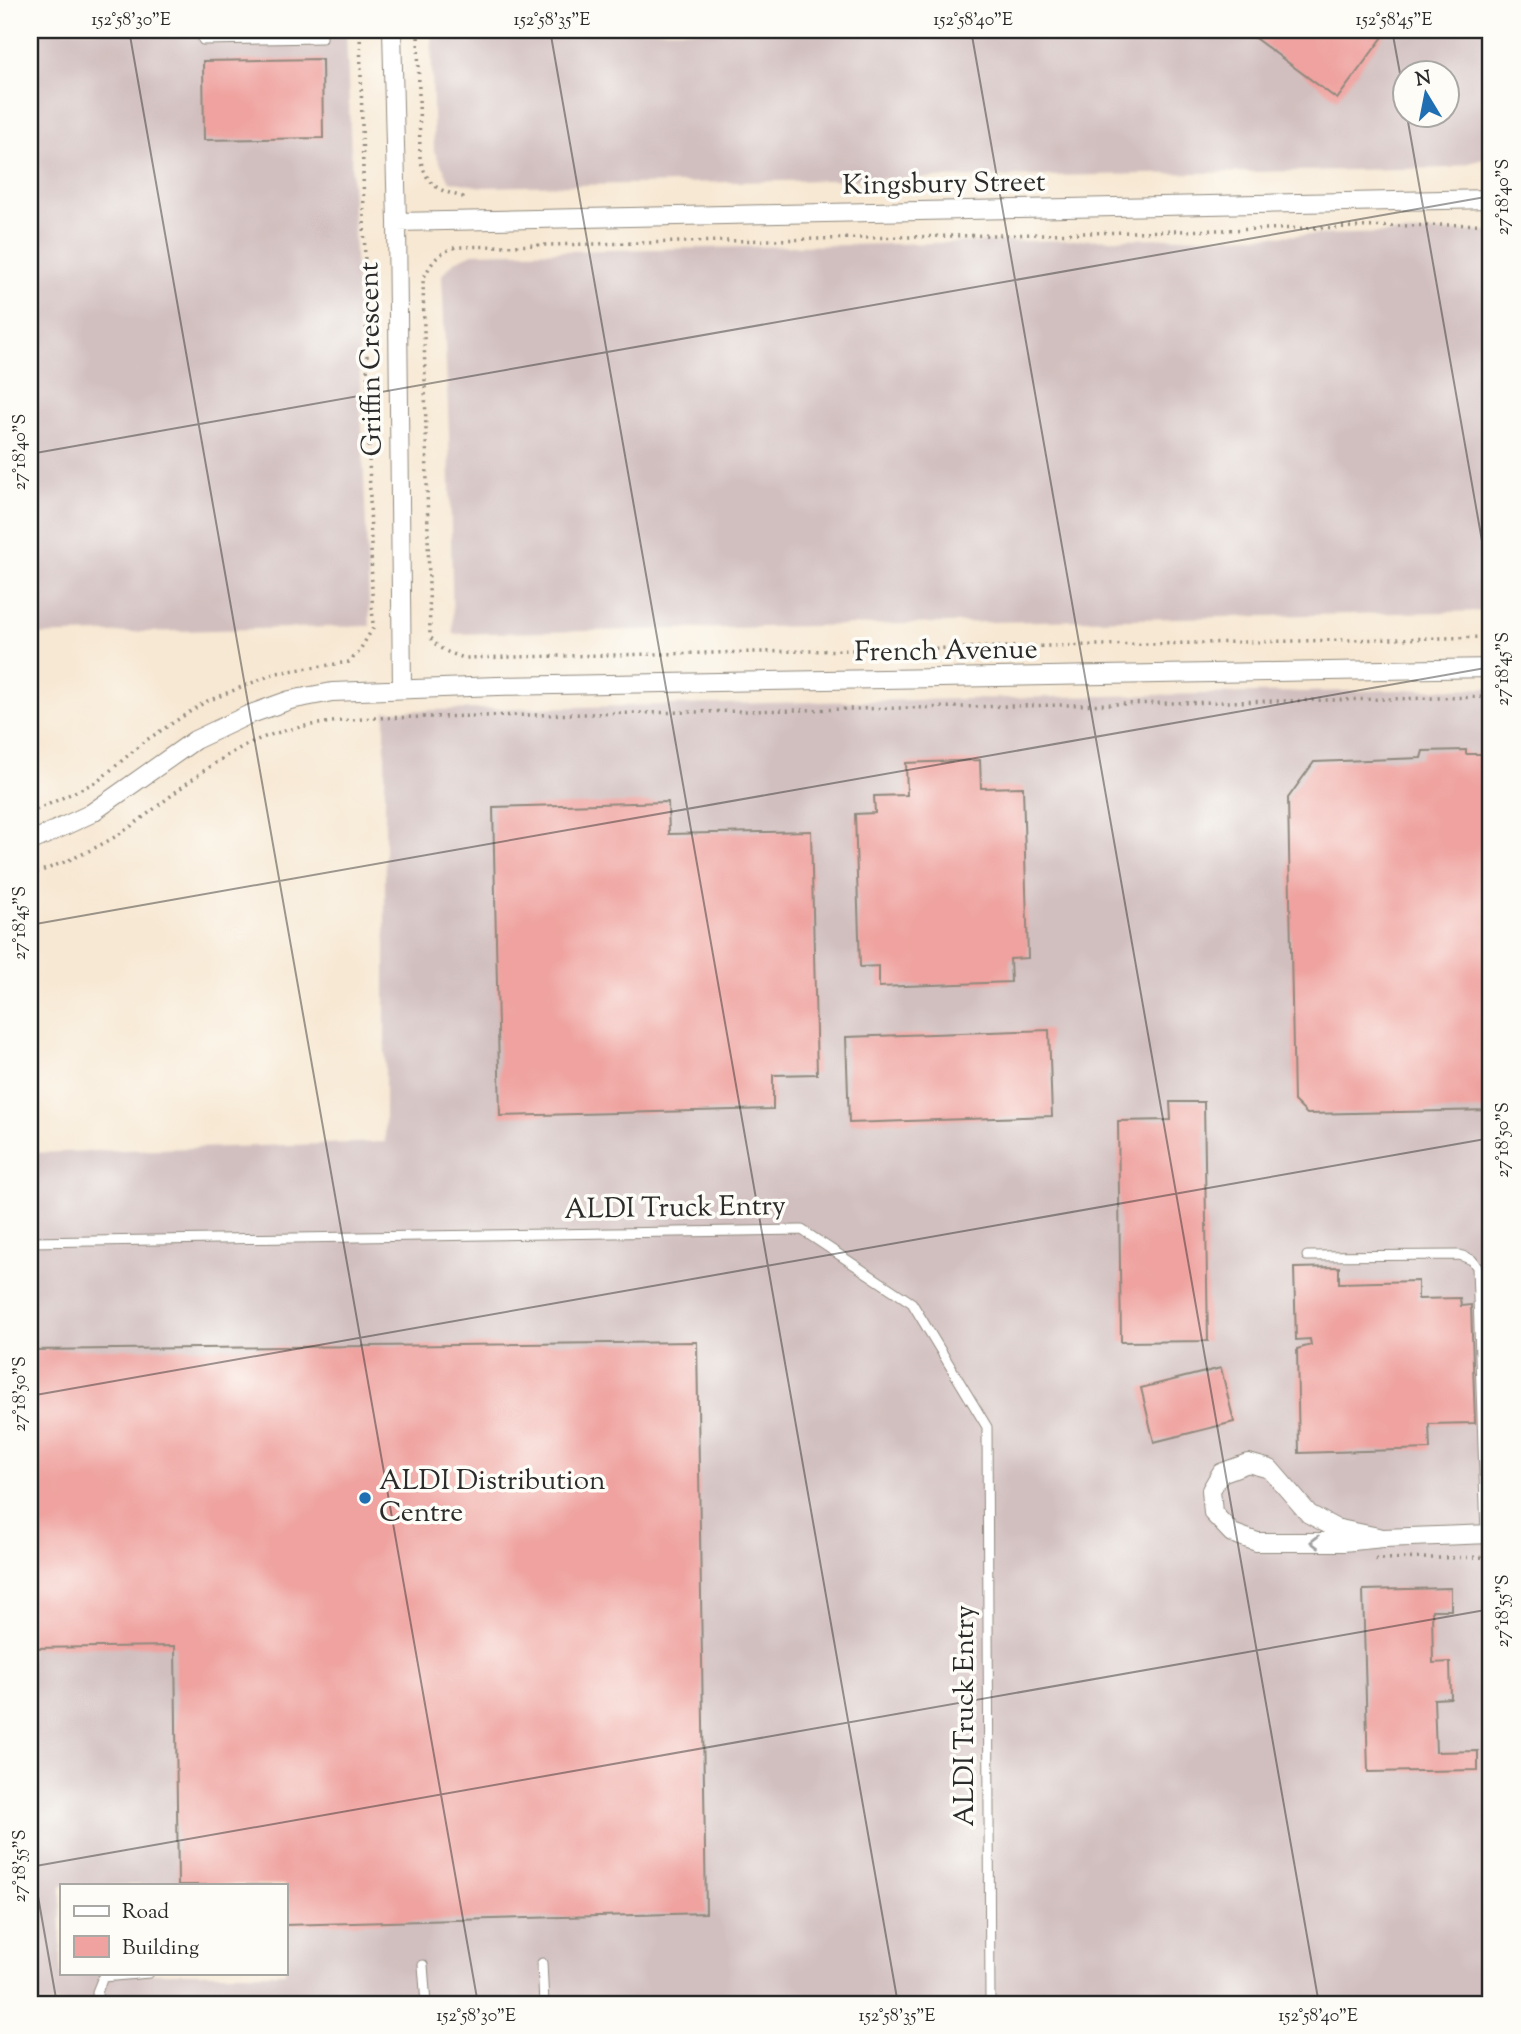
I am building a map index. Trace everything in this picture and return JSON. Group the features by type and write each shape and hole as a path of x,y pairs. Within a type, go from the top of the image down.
{"street":[{"name":"Griffin Crescent","path":"392,30 402,688"},
{"name":"Kingsbury Street","path":"397,222 1491,199"},
{"name":"French Avenue","path":"30,842 90,814 195,740 248,715 290,701 332,692 402,688 1491,668"},
{"path":"1384,1538 1335,1528 1309,1514 1270,1469 1248,1463 1222,1473 1212,1490 1213,1513 1232,1533 1257,1542 1343,1542 1488,1534"}],"lane":[{"path":"203,40 322,38 322,30"},
{"name":"ALDI Truck Entry","path":"30,1242 802,1230 912,1303 987,1427 990,2004"},
{"path":"1307,1256 1460,1255 1472,1260 1477,1267 1488,1534"},
{"path":"542,1963 544,2004"},
{"path":"423,1965 426,2004"},
{"path":"98,2004 97,1992 103,1977 138,1974"}],"path":[{"path":"360,30 373,602 373,628 369,637 377,636"},
{"path":"418,30 420,158 425,175 432,184 439,190 463,197 463,201"},
{"path":"1491,224 465,247 443,250 433,260 423,279 430,636 444,651 464,658 1491,637"},
{"path":"464,239 465,247"},
{"path":"425,636 430,636"},
{"path":"30,875 63,863 128,829 218,761 249,744 293,728 324,722 373,718 1491,696"}],"shaded area":[{"path":"30,30 346,30 370,626 30,635"},
{"path":"431,30 1491,30 1491,157 1451,168 481,187 450,181 434,151"},
{"path":"1491,231 1491,611 453,634 449,432 442,275 455,261 473,253"},
{"path":"1491,688 1491,2004 30,2004 30,1153 385,1142 385,711"}],"building":[{"path":"1244,30 1388,30 1337,99"},
{"path":"322,59 323,138 204,140 203,61"},
{"path":"1466,750 1466,754 1491,754 1491,1110 1307,1114 1294,1101 1288,798 1314,762 1421,758 1423,751"},
{"path":"980,760 981,788 1023,787 1028,958 1010,959 1011,982 879,987 879,966 860,967 855,814 875,813 874,796 907,795 906,763"},
{"path":"668,802 669,834 811,831 817,1074 773,1075 773,1109 500,1116 493,807"},
{"path":"1049,1030 1052,1116 849,1123 846,1037"},
{"path":"1170,1102 1204,1102 1208,1341 1121,1342 1118,1121 1171,1120"},
{"path":"1339,1267 1339,1283 1418,1281 1418,1299 1460,1298 1461,1306 1471,1305 1475,1423 1429,1424 1430,1449 1299,1453 1297,1349 1311,1345 1310,1339 1296,1340 1294,1268"},
{"path":"1491,1304 1491,1422 1489,1422 1485,1305"},
{"name":"ALDI Distribution Centre","path":"697,1342 706,1913 287,1925 287,1884 178,1884 175,1646 30,1648 30,1350"},
{"path":"1221,1368 1234,1422 1154,1442 1141,1388"},
{"path":"1451,1588 1451,1610 1432,1610 1433,1663 1450,1662 1451,1698 1434,1699 1436,1752 1478,1751 1478,1770 1368,1772 1363,1590"}],"place":[{"name":"ALDI Distribution Centre","path":"365,1498"}]}
